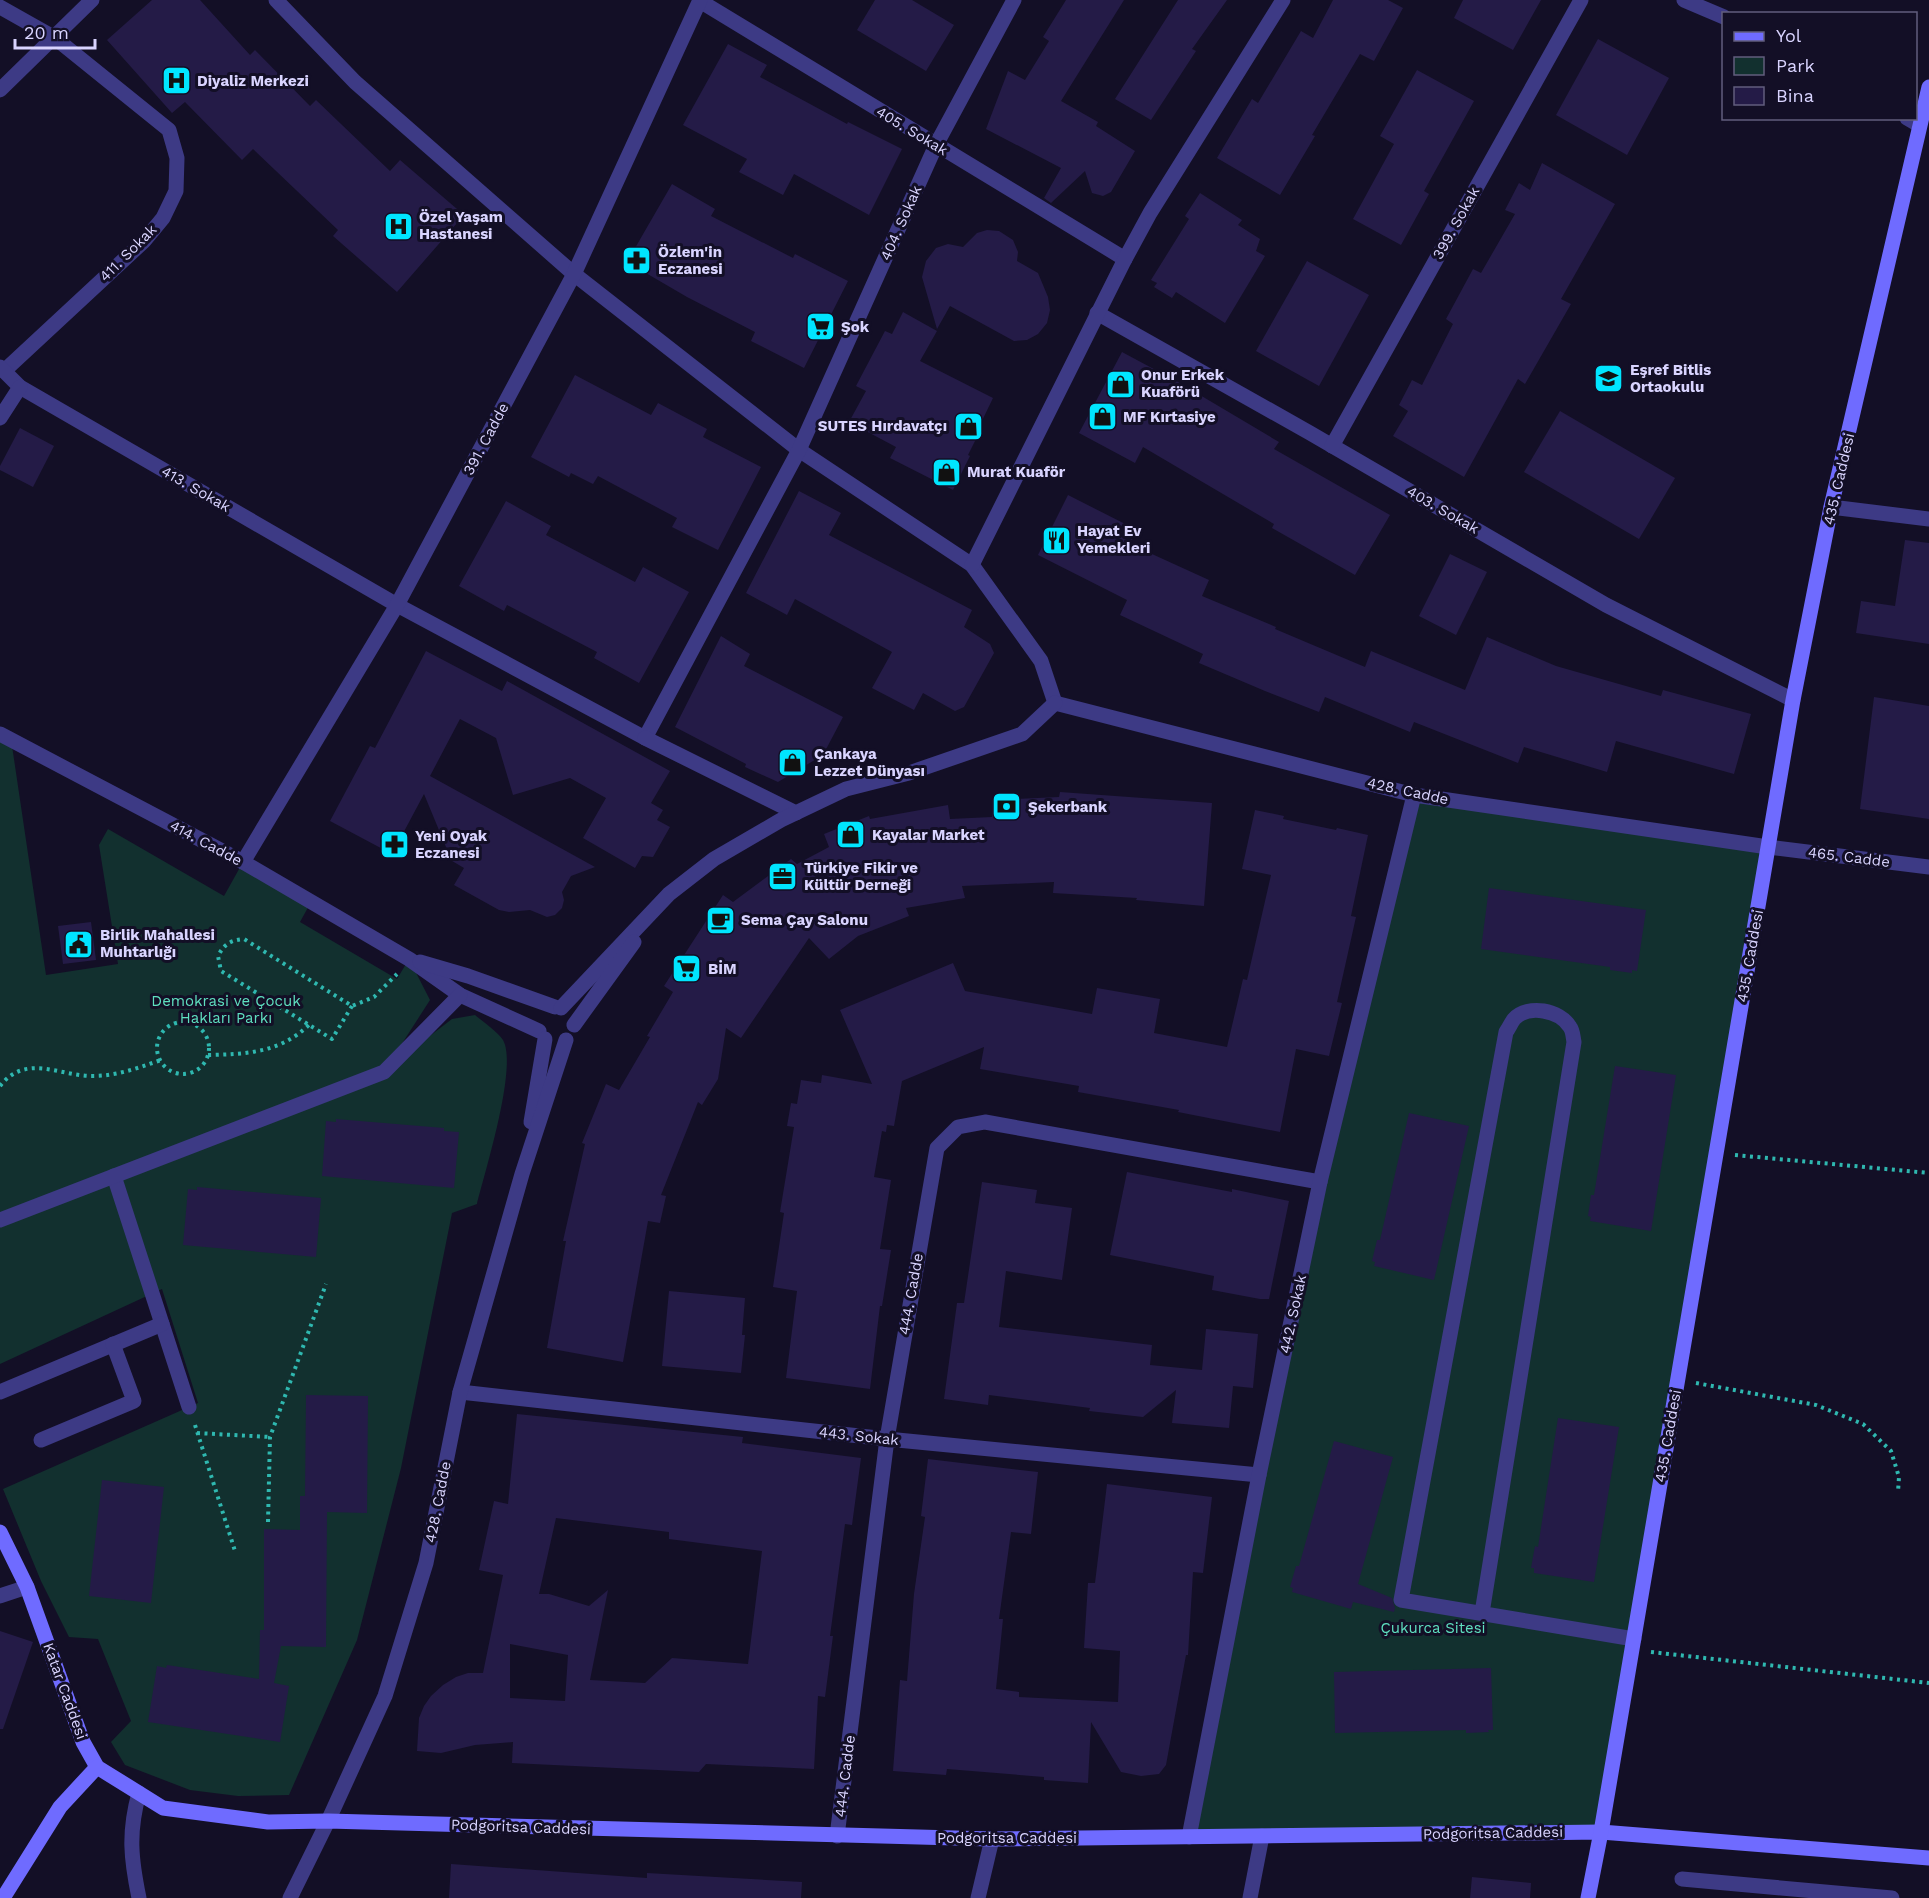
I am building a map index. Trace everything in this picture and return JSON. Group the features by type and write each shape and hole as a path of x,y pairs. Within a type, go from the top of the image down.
{"main road":[{"name":"435. Caddesi","path":"1917,113 1929,87"},
{"name":"435. Caddesi","path":"1588,1898 1793,700 1831,507 1876,320 1913,122"},
{"name":"Katar Caddesi","path":"0,1532 27,1587 83,1742 97,1767"},
{"name":"Podgoritsa Caddesi","path":"97,1767 163,1808 268,1822 328,1821 992,1839 1601,1832 1929,1858"},
{"path":"3,1898 60,1807 97,1767"}],"street":[{"path":"0,90 92,0"},
{"path":"276,0 355,82 574,274 799,450 972,565 1041,661 1055,703 1022,734 909,773 846,789 796,813 714,859 669,894 558,1007 549,1008 538,1020 542,1035 522,1174"},
{"name":"391. Cadde","path":"243,862 397,605 574,274 700,0"},
{"name":"405. Sokak","path":"700,0 1125,259"},
{"name":"404. Sokak","path":"645,738 799,450 936,145 1014,0"},
{"path":"972,565 1097,313 1150,213 1283,0"},
{"name":"399. Sokak","path":"1332,446 1581,0"},
{"path":"1684,0 1722,16"},
{"name":"411. Sokak","path":"0,7 55,38 169,130 177,158 176,190 163,218 144,240 2,369"},
{"name":"403. Sokak","path":"1097,313 1606,605 1793,700"},
{"name":"413. Sokak","path":"2,369 20,387 397,605 645,738 796,813"},
{"path":"0,418 20,387"},
{"path":"1831,507 1929,519"},
{"name":"428. Cadde","path":"1055,703 1414,795 1768,847"},
{"name":"414. Cadde","path":"0,734 243,862 407,958"},
{"name":"442. Sokak","path":"1189,1837 1259,1474 1320,1182 1414,795"},
{"name":"465. Cadde","path":"1768,847 1929,867"},
{"path":"407,958 460,995 555,1043 571,1036 574,1025 669,894"},
{"path":"407,958 558,1007 570,1014 574,1025"},
{"path":"0,1220 384,1072 460,995"},
{"path":"1482,1613 1574,1042 1571,1028 1562,1018 1545,1011 1527,1012 1515,1018 1506,1032 1401,1600 1482,1613 1633,1645"},
{"path":"522,1174 566,1040"},
{"name":"444. Cadde","path":"837,1836 886,1439 937,1148 958,1127 985,1122 1320,1182"},
{"name":"428. Cadde","path":"290,1898 328,1821 384,1696 426,1563 460,1392 522,1174"},
{"path":"114,1176 189,1407"},
{"path":"0,1392 162,1324"},
{"path":"41,1440 134,1401 113,1344"},
{"name":"443. Sokak","path":"460,1392 886,1439 1259,1474"},
{"path":"0,1596 27,1587"},
{"path":"139,1793 134,1813 131,1851 139,1898"},
{"path":"1251,1898 1262,1836"},
{"path":"978,1898 992,1839"},
{"path":"1682,1879 1893,1898"}],"path":[{"path":"352,1006 244,939 234,940 222,948 218,956 221,971 332,1039 352,1006 374,997 386,987 407,958"},
{"path":"180,1022 189,1023 203,1031 209,1047 208,1055 198,1069 182,1074 166,1067 161,1060 158,1053 160,1036 172,1025 180,1022"},
{"path":"208,1055 250,1053 267,1049 295,1037 309,1025"},
{"path":"0,1086 13,1073 27,1068 55,1070 72,1075 99,1076 124,1073 161,1060"},
{"path":"1716,1153 1929,1173"},
{"path":"268,1522 270,1437 326,1284"},
{"path":"1678,1380 1816,1405 1863,1424 1891,1451 1899,1477 1898,1492"},
{"path":"189,1407 236,1551"},
{"path":"197,1433 270,1437"},
{"path":"1633,1645 1929,1683"}],"green space":[{"name":"Demokrasi ve Çocuk Hakları Parkı","path":"0,734 11,739 46,975 118,964 99,845 108,829 224,896 243,862 311,902 300,922 397,979 409,959 430,1000 385,1070 452,1019 475,1015 503,1040 507,1053 499,1120 477,1204 452,1213 401,1468 357,1640 289,1795 238,1796 190,1790 125,1765 111,1742 131,1721 98,1639 69,1637 41,1581 3,1489 198,1403 162,1289 0,1364"},
{"name":"Çukurca Sitesi","path":"1414,795 1768,847 1601,1832 1189,1837 1259,1475"}],"building":[{"path":"152,0 200,0 250,55 255,50 310,106 316,100 390,171 400,160 464,215 397,292 333,236 338,230 253,149 242,160 185,102 172,113 107,40"},
{"path":"875,0 912,0 954,25 926,71 857,30"},
{"path":"1066,0 1124,0 1061,101 1098,122 1096,126 1135,151 1111,192 1103,196 1092,193 1085,171 1051,203 1044,198 1061,168 986,129 1008,71 1025,80 1049,41 1043,37"},
{"path":"1178,0 1227,0 1192,49 1196,51 1151,120 1115,99"},
{"path":"1333,0 1388,0 1403,8 1374,61 1360,54 1280,195 1217,158 1252,99 1258,103 1301,31 1313,38"},
{"path":"1463,0 1541,0 1513,50 1454,18"},
{"path":"1598,39 1669,78 1627,155 1556,115"},
{"path":"728,44 767,65 760,77 847,124 848,122 902,149 869,215 794,174 783,195 739,172 747,159 683,125"},
{"path":"1417,70 1474,101 1424,191 1429,194 1401,245 1353,219 1394,144 1380,136"},
{"path":"1542,163 1615,204 1561,299 1571,304 1525,384 1518,379 1464,477 1393,436 1408,411 1399,405 1412,380 1422,385 1453,324 1446,319 1473,269 1481,273 1515,214 1505,210 1519,183 1530,190"},
{"path":"672,184 715,209 711,216 793,258 795,254 848,281 804,368 751,341 755,332 687,297 627,262"},
{"path":"1200,193 1242,220 1238,225 1260,239 1256,251 1265,256 1225,323 1176,292 1172,298 1154,287 1157,283 1151,280 1189,219 1185,216"},
{"path":"987,230 999,231 1013,240 1018,252 1017,261 1038,273 1048,297 1050,310 1047,323 1038,334 1027,340 1014,341 950,306 937,329 922,277 926,261 936,248 948,244 963,247 977,233"},
{"path":"1307,261 1369,295 1319,386 1256,351"},
{"path":"903,312 937,331 920,361 993,398 978,429 980,431 968,455 970,456 953,490 890,458 896,447 849,422 866,391 856,386 885,331 892,334"},
{"path":"1122,352 1178,382 1279,442 1274,449 1390,515 1355,575 1272,528 1274,524 1143,447 1135,463 1079,433"},
{"path":"575,375 651,415 658,403 707,429 703,437 761,467 718,550 672,527 677,518 598,476 593,484 571,473 569,477 531,457"},
{"path":"1560,411 1675,478 1639,539 1524,472"},
{"path":"20,428 54,446 33,487 0,470"},
{"path":"799,491 841,513 829,535 972,610 964,627 990,644 994,653 964,707 955,711 923,693 914,710 872,688 892,652 795,599 787,615 746,593"},
{"path":"1068,495 1137,530 1130,544 1209,580 1202,596 1365,667 1371,651 1465,690 1487,637 1556,666 1661,696 1663,690 1751,714 1734,774 1616,741 1607,772 1524,747 1518,763 1414,722 1410,732 1325,697 1319,712 1265,691 1199,663 1203,654 1120,615 1127,600 1038,555"},
{"path":"506,501 551,526 546,535 635,582 643,567 689,592 639,683 594,658 597,652 507,605 504,611 459,586"},
{"path":"1905,540 1929,543 1929,644 1856,633 1861,601 1895,606"},
{"path":"1450,554 1487,572 1456,635 1419,616"},
{"path":"721,636 750,654 744,666 843,717 823,755 778,782 745,767 746,764 675,727"},
{"path":"426,651 502,691 507,681 670,771 651,803 663,810 657,820 670,827 653,857 642,856 635,868 583,838 606,798 570,778 513,795 496,738 460,719 430,776 595,867 571,876 562,892 564,900 562,908 555,915 547,917 530,910 509,912 499,910 454,885 464,868 442,855 446,847 424,794 392,854 330,821 370,746 375,748"},
{"path":"1874,697 1929,706 1929,819 1860,809"},
{"path":"1060,792 1212,803 1204,906 1136,900 1137,898 1053,893 1054,882 962,886 965,898 906,908 909,916 858,936 829,959 809,938 741,1038 726,1028 718,1079 702,1105 698,1102 661,1195 666,1196 660,1223 648,1221 623,1362 547,1348 566,1241 563,1241 585,1144 582,1143 606,1084 619,1090 673,992 664,986 723,895 733,902 791,859 797,864 829,847 824,834 869,816 870,819 948,805 950,819 992,817 992,800 1059,797"},
{"path":"1255,810 1284,816 1283,819 1368,835 1351,916 1356,917 1337,1002 1342,1003 1329,1056 1296,1049 1280,1132 1178,1112 1179,1110 1078,1092 1079,1086 980,1069 984,1047 902,1081 894,1126 887,1125 886,1132 882,1131 874,1177 891,1180 880,1249 891,1250 882,1306 880,1306 870,1389 786,1378 797,1291 773,1287 784,1213 780,1212 794,1127 787,1126 791,1103 797,1104 801,1080 821,1083 822,1075 872,1084 840,1010 953,963 965,991 1092,1014 1097,988 1160,999 1154,1033 1227,1047 1243,979 1247,980 1271,875 1242,869"},
{"path":"1489,888 1646,910 1637,971 1632,970 1632,973 1610,970 1610,967 1481,949"},
{"path":"91,922 96,960 63,964 58,926"},
{"path":"1615,1066 1676,1075 1651,1231 1590,1221 1591,1217 1588,1216 1591,1195 1594,1195"},
{"path":"1409,1113 1469,1126 1434,1280 1374,1266 1375,1262 1372,1261 1377,1240 1380,1240"},
{"path":"336,1119 444,1128 444,1131 459,1132 454,1188 322,1176 326,1121 336,1122"},
{"path":"1127,1172 1289,1201 1269,1299 1212,1290 1214,1276 1110,1255"},
{"path":"982,1182 1037,1190 1035,1203 1072,1208 1062,1280 1006,1271 999,1327 1152,1345 1150,1365 1202,1370 1206,1329 1258,1334 1253,1388 1233,1386 1229,1428 1172,1423 1176,1390 1143,1417 989,1395 988,1405 944,1399 957,1303 964,1303"},
{"path":"197,1187 321,1198 316,1257 183,1245 188,1189 197,1190"},
{"path":"669,1291 745,1298 742,1335 745,1335 741,1373 662,1366"},
{"path":"306,1395 368,1396 367,1513 327,1512 326,1647 281,1646 274,1683 289,1686 280,1742 148,1722 157,1666 166,1668 167,1665 259,1679 260,1630 264,1630 264,1529 300,1530 300,1496 305,1496"},
{"path":"517,1414 743,1437 742,1443 861,1458 852,1525 845,1524 830,1636 833,1636 825,1697 818,1696 814,1769 706,1764 699,1772 512,1763 513,1742 475,1745 441,1753 417,1751 419,1718 431,1696 456,1677 468,1673 483,1673 503,1575 479,1570 494,1501 508,1504","holes":["556,1518 669,1532 669,1539 762,1551 748,1664 672,1658 645,1683 590,1680 608,1590 589,1606 549,1594 539,1594","510,1644 568,1655 565,1701 510,1698"]},
{"path":"1558,1418 1619,1427 1594,1582 1534,1573 1534,1568 1531,1568 1535,1546 1538,1547"},
{"path":"1334,1441 1393,1457 1358,1584 1392,1598 1394,1612 1353,1602 1351,1609 1292,1592 1293,1588 1290,1587 1296,1566 1299,1566"},
{"path":"928,1459 1038,1472 1031,1534 1011,1532 999,1619 1003,1619 996,1689 1019,1692 1019,1697 1118,1702 1120,1651 1084,1648 1088,1583 1095,1583 1107,1484 1212,1497 1203,1573 1193,1572 1188,1655 1186,1655 1166,1765 1159,1774 1141,1776 1121,1772 1091,1722 1088,1783 947,1769 946,1775 893,1771 900,1680 907,1681 914,1594 925,1517 921,1516"},
{"path":"102,1480 164,1487 151,1603 89,1596"},
{"path":"0,1631 33,1642 3,1729 0,1729"},
{"path":"1491,1668 1493,1730 1488,1730 1489,1732 1466,1733 1466,1730 1335,1733 1334,1672"},
{"path":"451,1864 647,1878 647,1873 802,1882 801,1898 449,1898"},
{"path":"1472,1877 1531,1883 1530,1898 1470,1898"}],"place":[{"name":"Diyaliz Merkezi","path":"176,81"},
{"name":"Özel Yaşam Hastanesi","path":"398,226"},
{"name":"Özlem'in Eczanesi","path":"637,261"},
{"name":"Şok","path":"820,327"},
{"name":"Eşref Bitlis Ortaokulu","path":"1609,379"},
{"name":"Onur Erkek Kuaförü","path":"1120,384"},
{"name":"MF Kırtasiye","path":"1102,417"},
{"name":"SUTES Hırdavatçı","path":"968,426"},
{"name":"Murat Kuaför","path":"946,472"},
{"name":"Hayat Ev Yemekleri","path":"1056,540"},
{"name":"Çankaya Lezzet Dünyası","path":"793,763"},
{"name":"Şekerbank","path":"1007,807"},
{"name":"Kayalar Market","path":"851,835"},
{"name":"Yeni Oyak Eczanesi","path":"394,845"},
{"name":"Türkiye Fikir ve Kültür Derneği","path":"783,877"},
{"name":"Sema Çay Salonu","path":"720,920"},
{"name":"Birlik Mahallesi Muhtarlığı","path":"79,944"},
{"name":"BİM","path":"687,969"}]}
